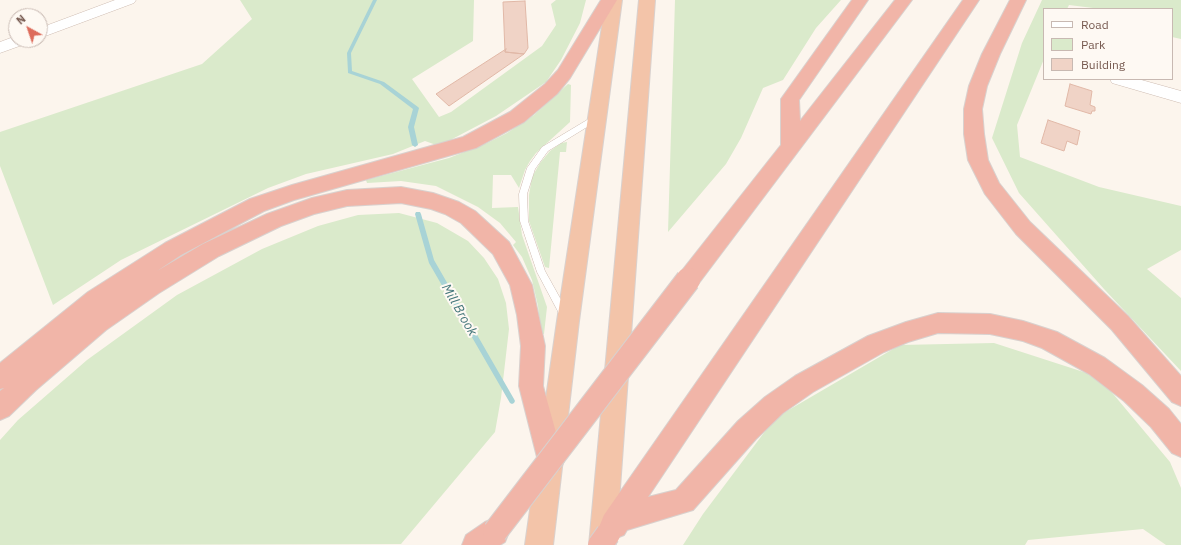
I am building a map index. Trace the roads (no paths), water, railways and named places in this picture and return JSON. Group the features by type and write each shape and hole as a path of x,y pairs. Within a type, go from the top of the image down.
{"highway":[{"path":"0,378 50,335 96,299 173,249 222,222 257,205 292,192 469,143 517,117 551,89 564,74 609,0"},
{"path":"539,545 568,321 614,0"},
{"path":"607,536 647,0"},
{"path":"791,148 790,98 815,66 860,0"},
{"path":"485,541 791,148 904,0"},
{"path":"607,536 684,420 971,0"},
{"path":"1018,0 991,54 978,86 973,109 974,134 978,160 992,188 1023,228 1120,323 1181,394"},
{"path":"0,408 27,382 98,323 151,286 211,250 274,220 312,206 347,198 401,195 434,201 452,208 468,217 489,235 501,248 510,263 522,285 533,346 531,386 551,461"},
{"path":"607,536 684,501 747,430 774,405 804,384 876,344 906,332 938,323 990,324 1023,331 1049,340 1097,366 1133,393 1160,418 1181,444"}],"street":[{"path":"48,30 128,0"},
{"path":"1122,80 1181,97"}],"lane":[{"path":"568,321 541,272 524,221 523,194 531,168 545,149 598,116"}],"waterway":[{"name":"Mill Brook","path":"375,0 349,53 350,72 382,83 416,108 411,127 415,145"},
{"name":"Mill Brook","path":"418,214 431,261 512,401"}]}
